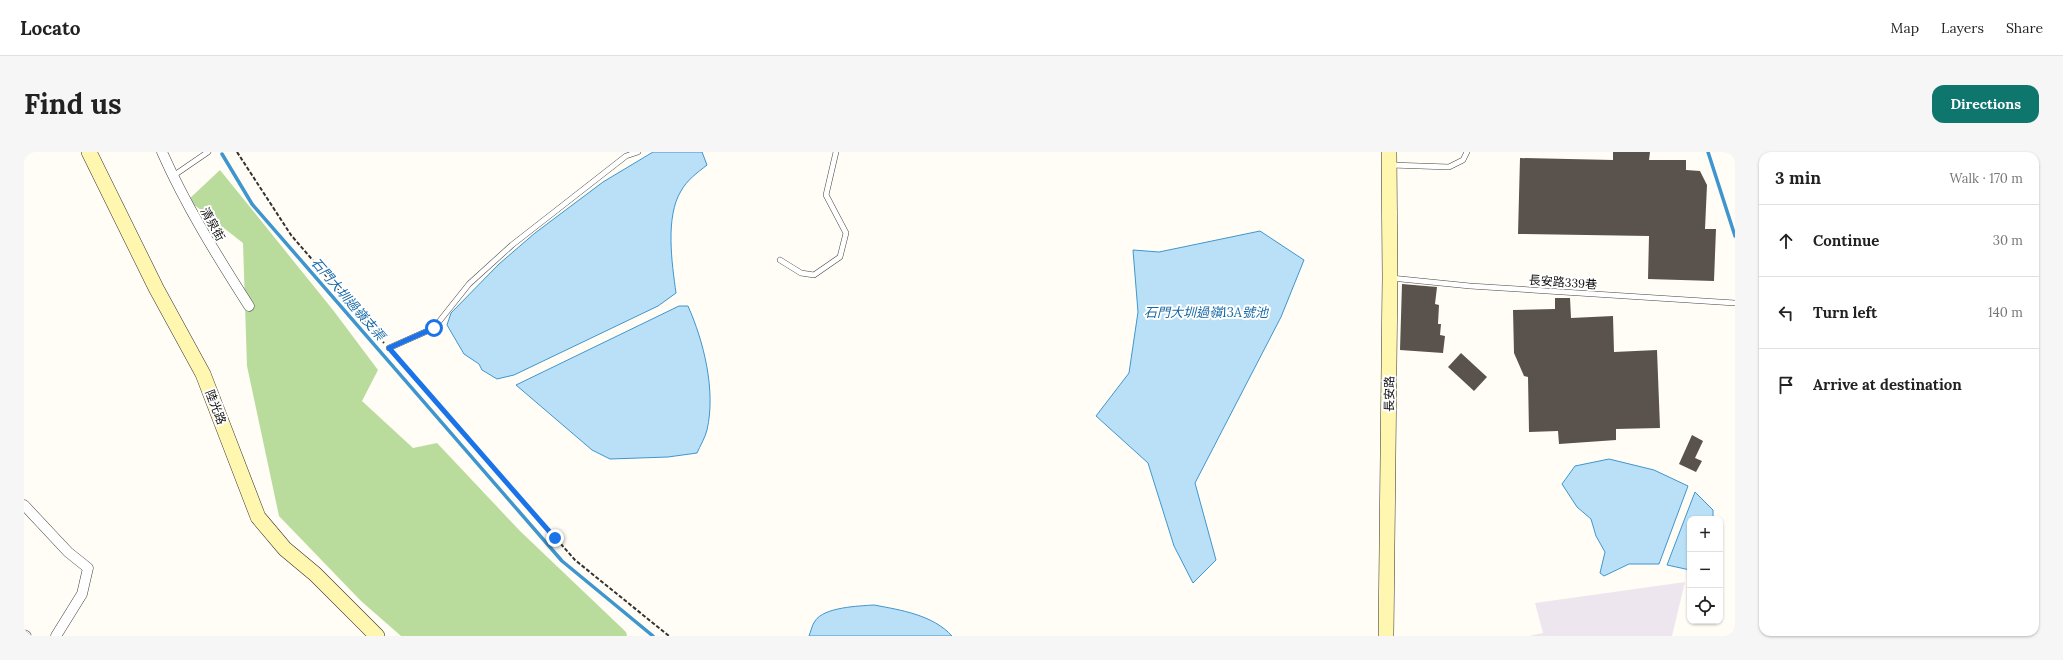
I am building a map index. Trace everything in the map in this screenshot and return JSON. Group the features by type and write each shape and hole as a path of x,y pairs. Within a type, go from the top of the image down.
{"street":[{"name":"陸光路","path":"89,152 156,288 203,374 258,517 285,549 315,574 377,636"},
{"name":"清泉街","path":"162,152 173,177 207,242 249,306"},
{"name":"長安路","path":"1386,636 1390,277 1389,158"},
{"path":"24,505 68,552 88,568 82,594 56,636"}],"lane":[{"path":"173,177 208,152"},
{"path":"389,348 434,328 469,284 512,245 626,156 638,152"},
{"path":"780,260 801,273 814,275 840,258 846,232 826,195 836,152"},
{"path":"1389,158 1449,167 1463,160 1467,152"},
{"name":"長安路339巷","path":"1390,277 1470,286 1735,303"}],"path":[{"path":"237,152 291,235 575,560 669,636"}],"shaded area":[{"path":"1685,582 1672,636 1529,636 1543,633 1535,603"}],"green space":[{"path":"220,170 333,310 378,370 362,401 413,448 437,443 520,531 626,632 627,636 401,636 361,601 279,516 247,366 243,243 188,200"}],"water":[{"path":"653,152 702,152 707,165 692,177 683,187 676,202 673,214 671,241 676,293 658,306 514,375 497,379 482,370 479,364 464,354 447,325 451,313 499,264 535,233 603,182"},
{"name":"石門大圳過嶺13A號池","path":"1260,231 1304,260 1281,317 1195,483 1216,560 1193,583 1174,546 1148,463 1096,416 1129,373 1138,312 1133,250 1159,252"},
{"path":"679,306 688,306 694,320 707,367 709,383 710,399 707,430 697,453 668,457 610,459 592,450 516,385"},
{"path":"1609,459 1654,470 1688,486 1659,564 1629,564 1604,576 1600,573 1605,552 1596,536 1591,519 1577,507 1562,484 1575,466"},
{"path":"1695,492 1713,510 1713,516 1687,516 1687,569 1667,565"},
{"path":"874,605 916,614 936,623 952,636 809,636 815,621 826,613 842,608"}],"building":[{"path":"1613,152 1650,152 1649,160 1686,160 1686,170 1700,171 1707,185 1705,229 1716,229 1714,281 1648,279 1649,236 1518,234 1520,158 1613,160"},
{"path":"1402,284 1437,287 1435,304 1439,305 1438,324 1441,324 1440,335 1445,336 1443,353 1400,350"},
{"path":"1555,298 1570,298 1571,318 1613,316 1614,352 1657,350 1660,428 1616,429 1616,440 1559,444 1558,431 1529,432 1528,377 1524,376 1514,353 1513,310 1555,309"},
{"path":"1461,353 1487,377 1474,391 1448,367"},
{"path":"1692,435 1703,441 1695,458 1702,461 1696,472 1679,464"}],"waterway":[{"path":"1708,152 1735,236"},
{"name":"石門大圳過嶺支渠","path":"222,154 252,204 562,561 653,636"}],"route":[{"path":"434,328 389,348 555,538"}]}
